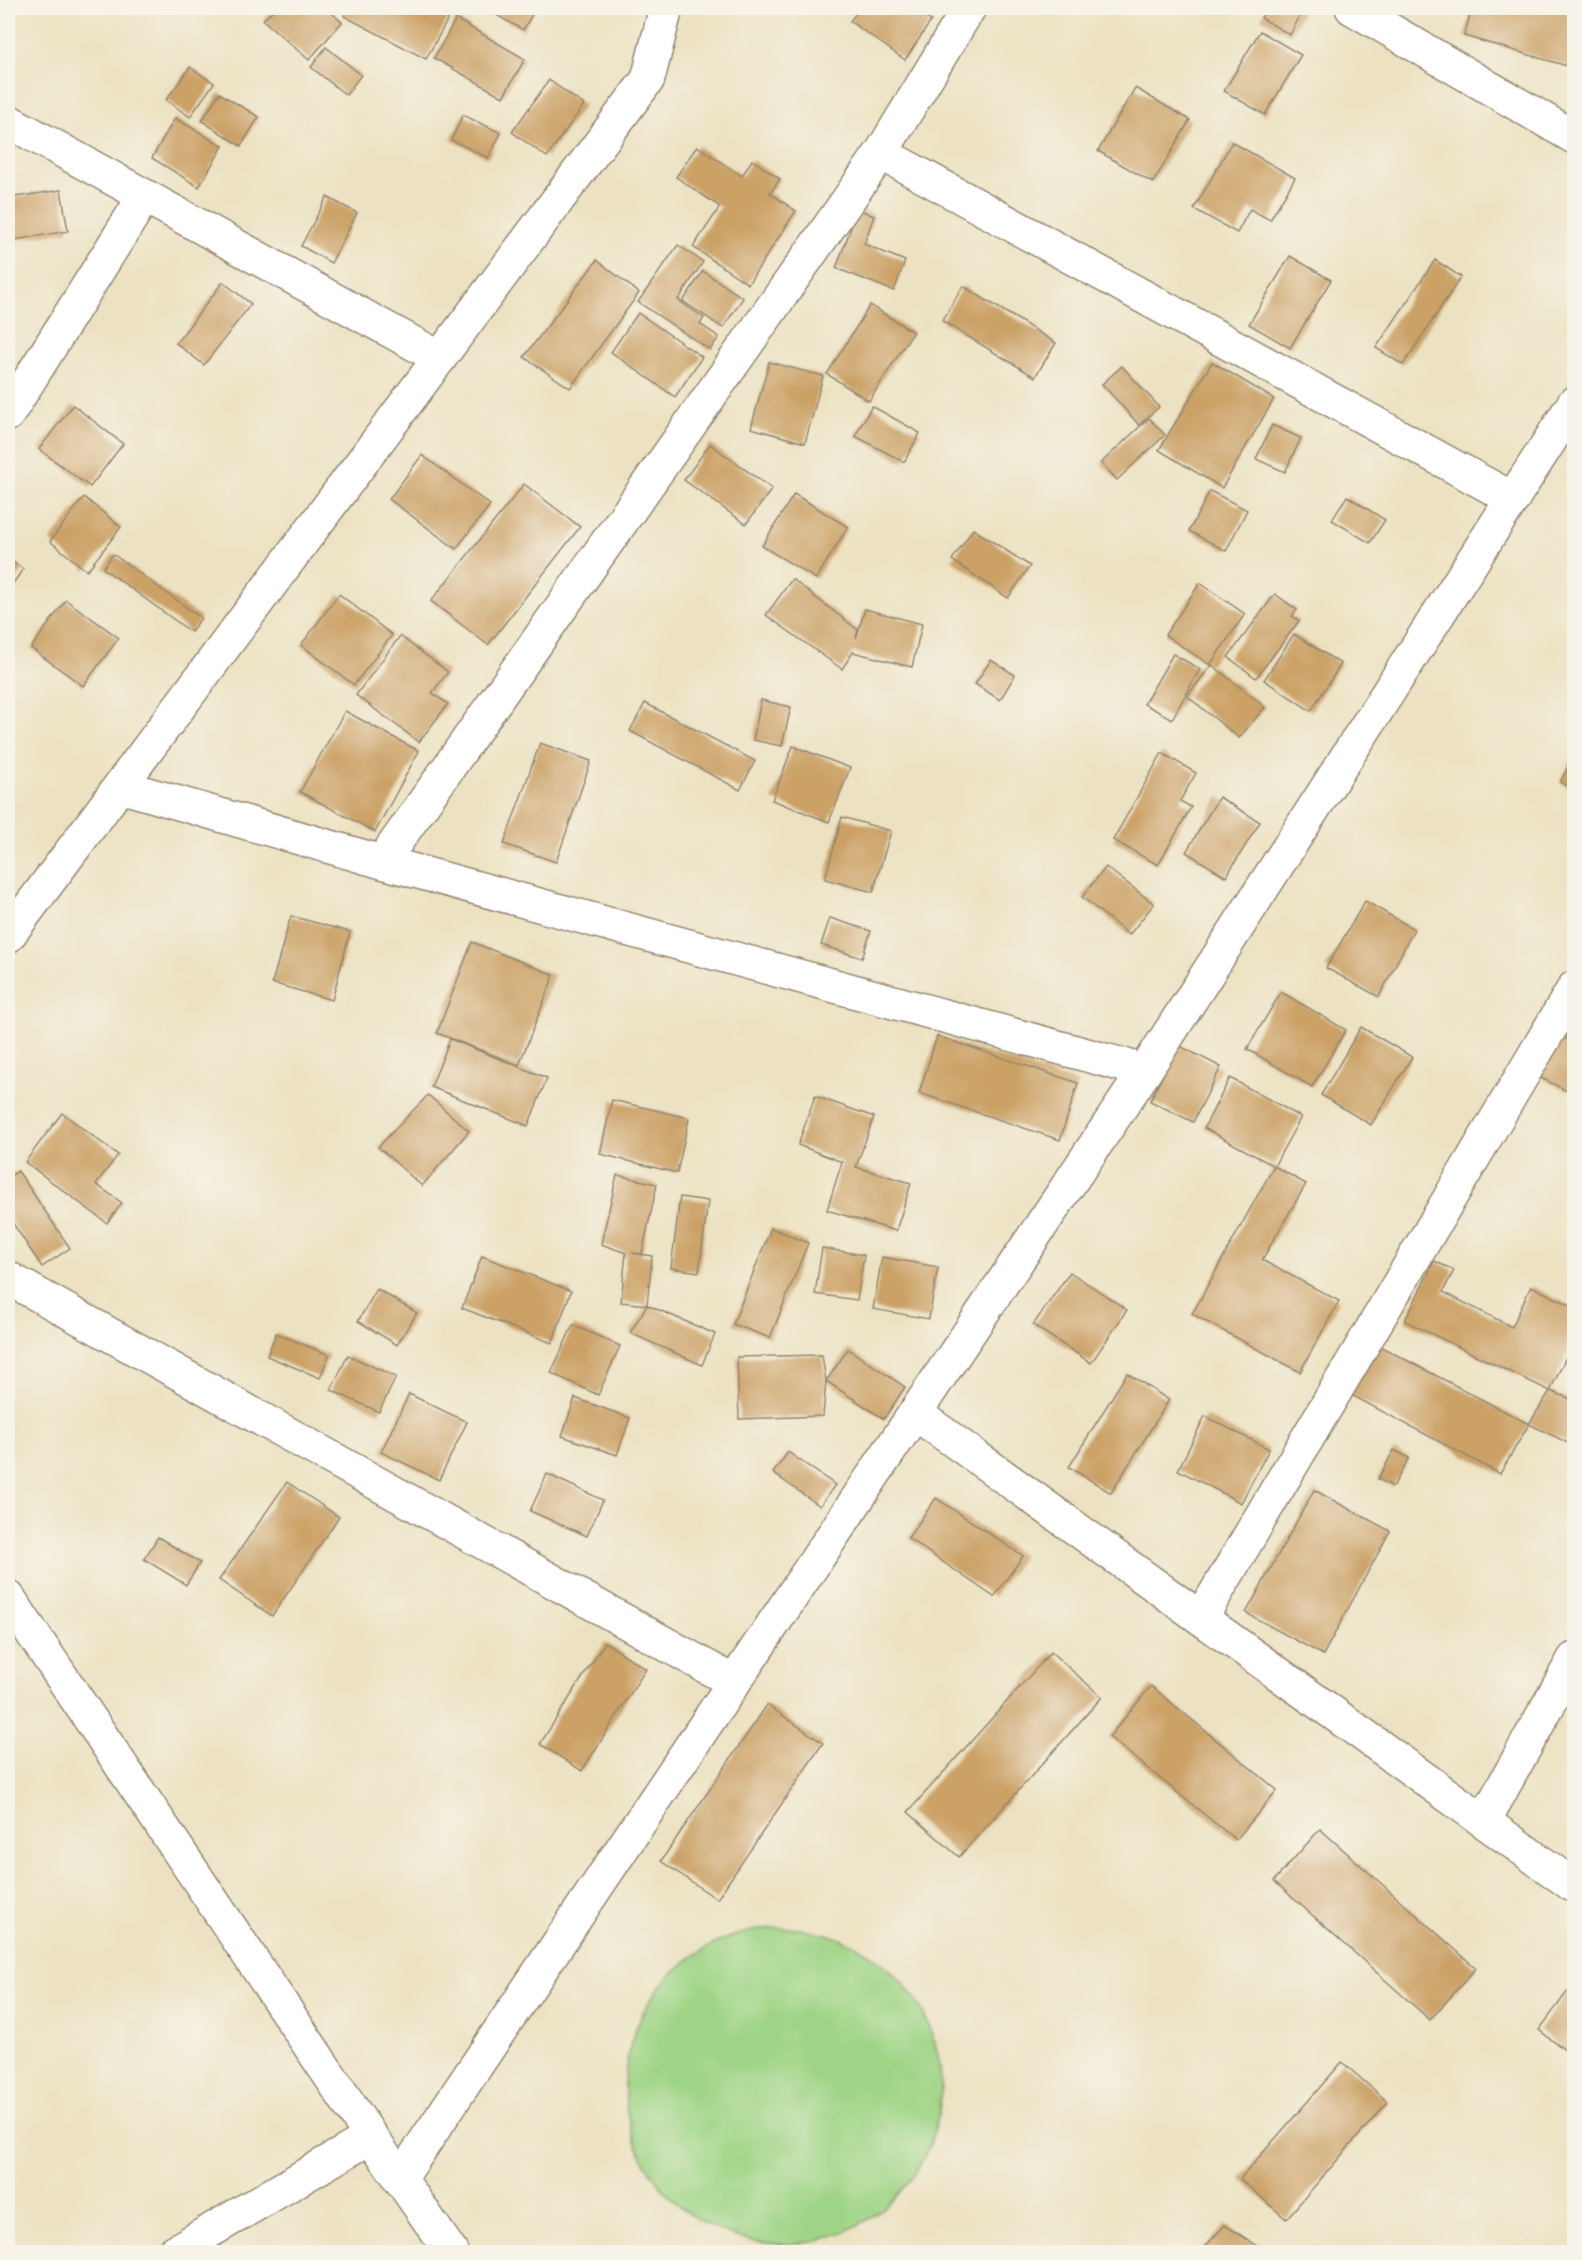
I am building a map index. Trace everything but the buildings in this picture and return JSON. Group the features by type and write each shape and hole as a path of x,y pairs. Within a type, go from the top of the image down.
{"street":[{"path":"8,936 648,79 666,8"},
{"path":"382,862 881,153 969,8"},
{"path":"1368,11 1575,137"},
{"path":"8,121 440,358"},
{"path":"881,153 1513,499"},
{"path":"8,414 144,196"},
{"path":"400,2179 1145,1071 1575,403"},
{"path":"120,786 382,862 1145,1071"},
{"path":"1201,1618 1575,988"},
{"path":"8,1278 735,1682"},
{"path":"915,1413 1575,1886"},
{"path":"8,1598 451,2253"},
{"path":"1484,1821 1575,1659"},
{"path":"174,2253 371,2137"}],"green space":[{"path":"767,1928 799,1928 829,1934 858,1946 884,1964 905,1985 923,2011 935,2040 941,2070 941,2102 935,2132 923,2161 905,2187 884,2208 858,2226 829,2238 799,2244 767,2244 737,2238 708,2226 682,2208 661,2187 643,2161 631,2132 625,2102 625,2070 631,2040 643,2011 661,1985 682,1964 708,1946 737,1934"}]}
